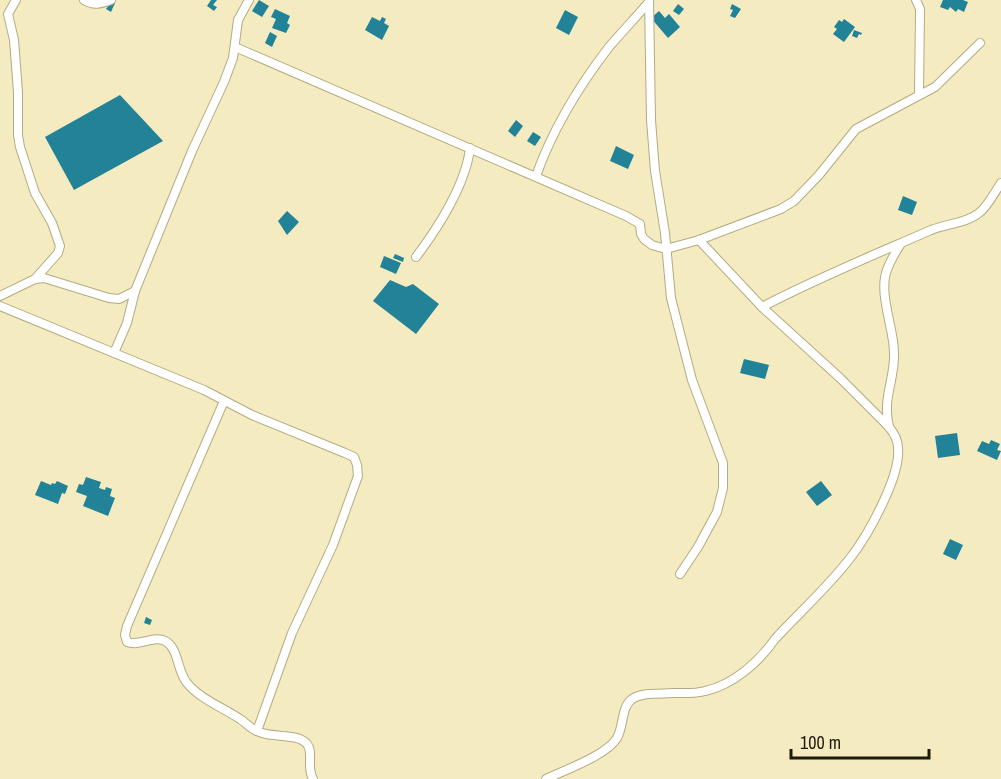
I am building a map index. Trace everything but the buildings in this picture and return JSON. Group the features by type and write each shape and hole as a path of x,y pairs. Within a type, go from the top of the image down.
{"street":[{"path":"16,0 8,14 14,40 18,92 18,135 35,193 52,223 60,246 57,253 35,279"},
{"path":"84,0 92,5 111,0"},
{"path":"114,353 127,323 135,291 192,151 224,82 235,47 238,20 249,0"},
{"path":"916,0 920,9 918,95"},
{"path":"536,176 546,151 577,94 610,46 649,1"},
{"path":"649,1 651,120 671,298 692,380 723,463 723,488 717,512 680,574"},
{"path":"235,47 637,221 641,225 641,234 644,239 652,245 666,249 699,240 781,209 794,201 819,175 856,129 935,87 980,43"},
{"path":"416,257 431,238 455,193 469,160 470,148"},
{"path":"762,307 800,287 933,230 971,218 979,213 1001,183"},
{"path":"546,779 597,754 612,744 618,737 626,708 633,699 654,694 706,691 732,679 765,653 788,624 852,556 888,490 896,468 898,448 895,435 889,427 840,378 762,307 699,240"},
{"path":"889,427 885,408 895,355 885,295 885,277 900,245"},
{"path":"0,296 35,279 44,278 110,298 118,299 135,291"},
{"path":"0,306 204,390 252,416 354,458 358,476 333,545 292,633 257,731"},
{"path":"224,401 126,626 125,635 127,642 133,644 158,638 166,642 172,647 181,674 205,699 243,720 257,731 275,737 296,738 308,744 310,748 309,771 313,779"}]}
